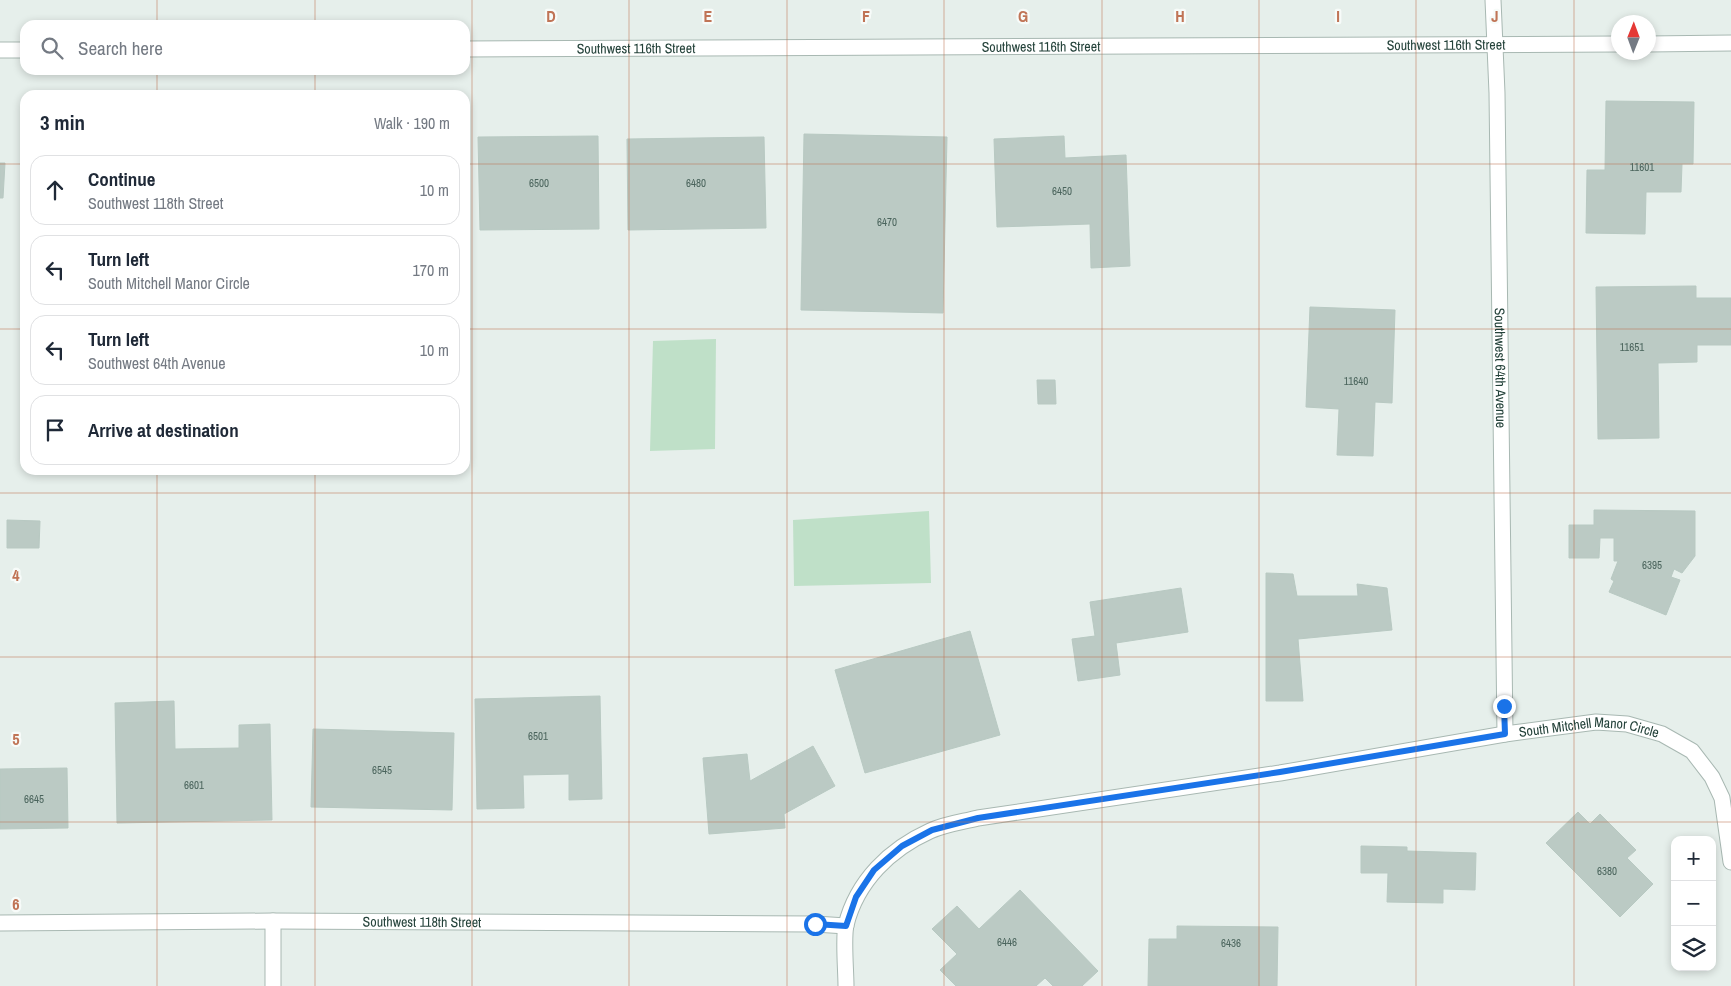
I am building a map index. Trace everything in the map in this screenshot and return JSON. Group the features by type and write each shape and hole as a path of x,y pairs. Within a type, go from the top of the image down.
{"street":[{"name":"Southwest 64th Avenue","path":"1493,0 1505,734"},
{"path":"1656,44 1731,43"},
{"name":"Southwest 116th Street","path":"470,49 1611,44"},
{"path":"0,50 20,50"},
{"name":"South Mitchell Manor Circle","path":"846,986 846,926 856,897 874,870 902,846 932,830 978,818 1280,772 1505,734 1596,722 1627,724 1662,734 1692,751 1712,777 1722,798 1731,862"},
{"path":"273,921 273,986"},
{"name":"Southwest 118th Street","path":"0,923 273,921 815,924 846,926"}],"green space":[{"path":"716,339 715,449 650,451 653,341"},
{"path":"929,511 931,583 794,586 793,520"}],"building":[{"path":"1606,101 1694,102 1693,164 1682,164 1681,192 1646,192 1645,234 1586,233 1587,170 1605,170"},
{"path":"804,134 947,137 943,313 801,310"},
{"path":"598,136 599,229 480,230 478,137"},
{"path":"1064,136 1065,158 1126,155 1130,266 1091,268 1090,224 997,227 994,139"},
{"path":"764,137 766,228 628,230 627,139"},
{"path":"0,163 5,163 3,198 0,198"},
{"path":"1696,286 1696,298 1731,298 1731,345 1697,345 1697,362 1658,363 1659,438 1598,439 1596,287"},
{"path":"1310,307 1395,310 1392,403 1375,402 1373,456 1337,455 1339,409 1306,407"},
{"path":"1037,380 1055,380 1056,404 1038,404"},
{"path":"1594,510 1695,511 1695,556 1682,573 1674,569 1671,577 1680,580 1666,615 1609,592 1614,581 1611,579 1618,561 1614,561 1614,538 1600,538 1599,558 1569,558 1569,525 1594,525"},
{"path":"7,520 40,521 39,548 7,548"},
{"path":"1266,573 1293,574 1297,596 1358,596 1357,584 1387,588 1392,630 1298,639 1303,701 1266,701"},
{"path":"1181,588 1188,632 1116,643 1120,675 1078,681 1072,639 1095,636 1090,602"},
{"path":"970,631 1000,735 865,773 835,670"},
{"path":"600,696 602,799 569,800 569,774 523,775 524,808 477,809 475,699"},
{"path":"174,701 175,749 239,748 239,725 270,724 272,820 117,823 115,703"},
{"path":"313,729 454,733 452,810 311,807"},
{"path":"813,746 835,786 784,814 785,828 709,834 703,758 747,754 750,781"},
{"path":"67,768 68,828 0,829 0,769"},
{"path":"1578,812 1590,824 1600,814 1636,850 1627,858 1653,884 1620,917 1546,843"},
{"path":"1361,846 1407,847 1407,851 1476,853 1475,890 1443,889 1443,903 1387,902 1388,873 1361,873"},
{"path":"1020,890 1098,971 1082,986 1053,986 1045,978 1036,986 956,986 940,970 957,954 932,929 957,906 979,929"},
{"path":"1177,926 1278,927 1277,986 1148,986 1149,939 1177,939"}],"route":[{"path":"815,924 846,926 856,897 874,870 902,846 932,830 978,818 1280,772 1505,734 1504,706"}]}
